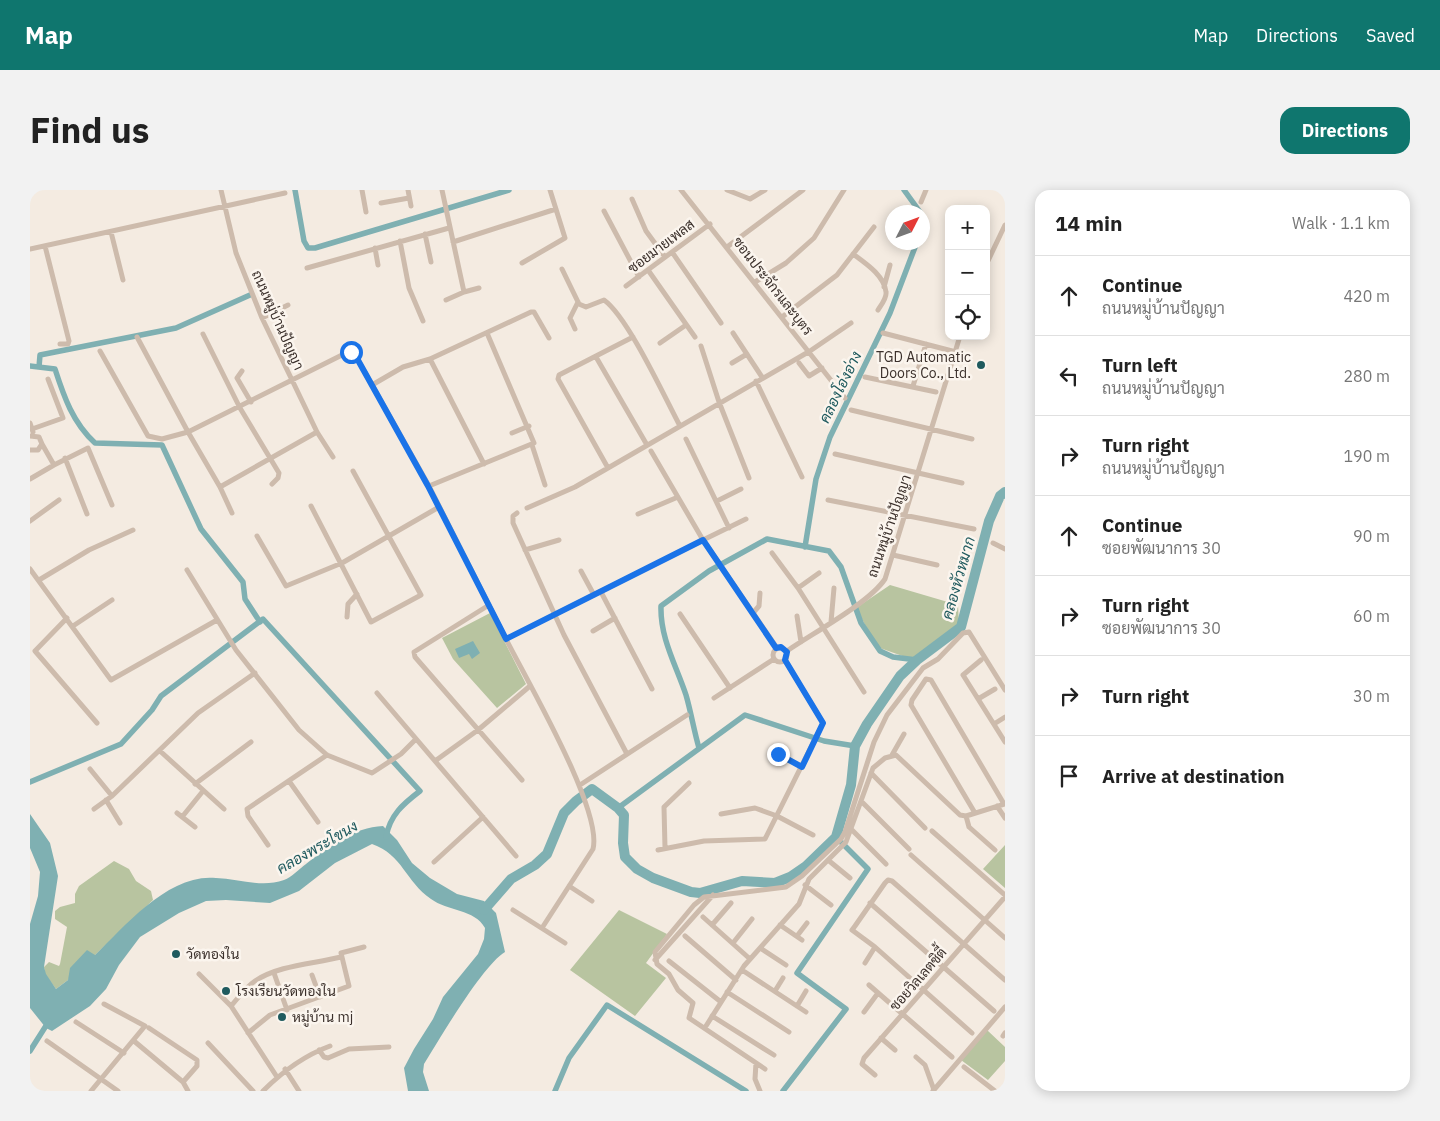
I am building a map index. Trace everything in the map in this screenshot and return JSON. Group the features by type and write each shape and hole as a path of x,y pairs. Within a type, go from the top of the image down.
{"street":[{"name":"ถนนหมู่บ้านปัญญา","path":"221,190 236,253 262,318 292,380 351,352 354,353 439,507 583,791 595,841 593,849 542,928"},
{"path":"362,190 366,212"},
{"path":"408,190 411,206"},
{"path":"442,190 464,292"},
{"path":"522,264 565,238 550,190"},
{"path":"727,190 750,200 762,192"},
{"path":"754,190 762,192"},
{"path":"790,190 795,196"},
{"path":"727,247 803,190"},
{"path":"755,282 786,263 814,238 844,190"},
{"path":"921,202 926,190"},
{"path":"1001,190 1005,192"},
{"name":"ซอนประจักรและบุตร","path":"683,191 845,398"},
{"path":"30,249 285,193"},
{"path":"381,203 409,198"},
{"path":"632,199 646,230 665,257"},
{"path":"453,242 556,208"},
{"path":"604,212 639,277"},
{"name":"ซอยมายเพลส","path":"626,286 710,224"},
{"path":"990,257 1005,225"},
{"path":"782,317 837,275 874,227"},
{"path":"307,268 450,228"},
{"path":"111,232 123,280"},
{"path":"426,234 431,262"},
{"path":"400,241 409,288 423,321"},
{"path":"45,246 69,341 67,344 60,344"},
{"path":"375,248 378,265"},
{"path":"672,252 721,323"},
{"path":"853,254 874,270 884,287 886,295 878,310"},
{"path":"884,287 890,266"},
{"path":"562,269 578,302 586,307 604,300 633,337 680,426"},
{"path":"648,270 694,337"},
{"path":"446,300 479,288"},
{"path":"575,329 570,318 578,302"},
{"path":"262,318 288,305"},
{"path":"372,385 403,367 430,359 532,312 549,338"},
{"path":"527,508 575,487 762,377 810,351 851,323"},
{"path":"660,343 686,325"},
{"path":"883,332 956,352"},
{"path":"733,333 762,377"},
{"path":"203,334 240,408 279,476 272,484"},
{"path":"487,334 534,439 532,445 545,485"},
{"path":"137,337 220,487 232,513"},
{"path":"608,468 558,379 563,372 633,337"},
{"name":"ถนนหมู่บ้านปัญญา","path":"787,652 880,588 886,579 959,340"},
{"path":"913,386 926,344"},
{"path":"701,346 719,402 749,478"},
{"path":"100,351 148,436 162,440 188,432 240,408 292,380 317,432 332,457"},
{"path":"732,363 746,354"},
{"path":"596,357 647,445"},
{"path":"430,359 484,464"},
{"path":"799,363 809,376 822,368"},
{"path":"242,372 237,378 251,402"},
{"path":"865,377 936,392"},
{"path":"32,434 63,418 48,379"},
{"path":"756,381 802,477"},
{"path":"851,410 932,431 972,439"},
{"path":"30,423 32,434"},
{"path":"512,433 529,426"},
{"path":"220,487 317,432"},
{"path":"32,434 40,438 54,465"},
{"path":"686,439 729,528"},
{"path":"30,450 38,450 42,444"},
{"path":"428,486 532,445"},
{"path":"30,478 65,458 88,448 112,505"},
{"path":"651,451 703,540 776,648"},
{"path":"835,454 962,483"},
{"path":"65,458 87,514"},
{"path":"311,506 371,622 421,595 353,471"},
{"path":"717,501 741,488"},
{"path":"638,514 678,497"},
{"path":"30,521 60,500"},
{"path":"828,500 974,528"},
{"path":"257,536 286,586 342,563 439,507"},
{"path":"517,512 512,516 513,523 525,550 555,615 627,754"},
{"path":"506,639 746,518"},
{"path":"39,580 89,550 133,530"},
{"path":"525,550 559,540"},
{"path":"993,543 1005,549"},
{"path":"772,553 798,588 864,692"},
{"path":"893,555 937,565"},
{"path":"30,569 73,626 108,679 112,680 217,620"},
{"path":"187,570 236,650 299,730 327,755 370,773 375,772 401,754 416,739"},
{"path":"581,570 594,595"},
{"path":"798,588 819,573"},
{"path":"830,622 834,588"},
{"path":"601,592 652,689"},
{"path":"752,613 759,606 760,593"},
{"path":"347,617 348,604 356,594"},
{"path":"73,626 112,600"},
{"path":"489,605 414,652 415,657 522,780"},
{"path":"680,614 730,688"},
{"path":"797,616 800,642"},
{"path":"67,618 36,651 97,723"},
{"path":"593,631 615,618"},
{"path":"765,1069 689,1018 693,1003 678,990 669,974 655,960 714,895 786,887 802,876 841,839 845,832 874,742 887,715 923,668 938,659 963,633 969,632 1005,690"},
{"path":"658,850 704,841 764,839 823,726 822,720 785,660 787,652 781,647 776,648"},
{"path":"774,659 773,654 776,648"},
{"path":"714,698 774,659"},
{"path":"774,659 780,662 785,660"},
{"path":"981,660 963,674 1005,742"},
{"path":"94,809 112,796 198,713 255,673"},
{"path":"892,755 896,755 960,814 966,816 975,814 1004,804 931,680 926,679 912,700 911,705 975,814"},
{"path":"435,761 478,730 530,686"},
{"path":"978,699 995,689"},
{"path":"377,693 516,856"},
{"path":"580,785 687,715"},
{"path":"994,724 1005,717"},
{"path":"706,1026 750,959 799,904 805,885 846,842 852,830 871,773 877,762 892,755 904,734"},
{"path":"195,784 251,742"},
{"path":"160,751 203,792 224,809"},
{"path":"777,753 802,767"},
{"path":"268,845 246,811 327,755"},
{"path":"90,769 112,796"},
{"path":"871,773 925,828"},
{"path":"289,781 318,822"},
{"path":"666,848 664,807 689,784"},
{"path":"195,827 180,815 203,792"},
{"path":"106,800 120,823"},
{"path":"861,801 910,852 1005,938"},
{"path":"997,806 1005,818"},
{"path":"721,814 750,807 777,816 813,835"},
{"path":"966,816 969,827 995,850"},
{"path":"434,862 483,817"},
{"path":"852,830 886,864"},
{"path":"932,831 1005,896"},
{"path":"828,860 850,878"},
{"path":"972,1033 875,947 852,930 885,883 888,880 892,881 1005,980"},
{"path":"805,885 831,905"},
{"path":"569,886 592,901"},
{"name":"ซอยวิลเลตซิตี้","path":"875,1075 864,1066 862,1061 1005,896"},
{"path":"712,925 731,903"},
{"path":"870,903 994,1011"},
{"path":"513,910 566,943"},
{"path":"703,917 750,959"},
{"path":"733,944 752,919"},
{"path":"780,925 800,938 807,923"},
{"path":"686,936 736,980"},
{"path":"248,1033 266,1018 350,986 341,957 342,952 364,947"},
{"path":"865,963 875,947"},
{"path":"760,948 786,965"},
{"path":"231,1006 256,980 274,973 341,957"},
{"path":"669,960 721,1002"},
{"path":"742,970 806,1012"},
{"path":"274,973 287,1010"},
{"path":"199,974 231,1006 277,1077"},
{"path":"312,975 320,997"},
{"path":"775,991 783,978"},
{"path":"869,985 952,1057"},
{"path":"797,1006 806,991"},
{"path":"727,992 789,1032"},
{"path":"864,1012 878,993"},
{"path":"91,1091 145,1026 104,1004"},
{"path":"916,1057 925,1065 934,1090 1005,1007"},
{"path":"712,1016 774,1055"},
{"path":"76,1022 124,1053"},
{"path":"149,1028 197,1060 197,1066 183,1082"},
{"path":"881,1038 895,1050"},
{"path":"47,1041 118,1091"},
{"path":"134,1041 183,1082 188,1091"},
{"path":"208,1043 253,1091"},
{"path":"263,1091 285,1069 330,1046"},
{"path":"319,1050 324,1057 328,1058 349,1049 389,1047"},
{"path":"756,1063 755,1079 760,1091"},
{"path":"964,1067 995,1091"},
{"path":"285,1069 299,1091"}],"green space":[{"path":"890,585 958,605 959,624 940,645 914,660 877,647 856,608"},
{"path":"490,613 526,684 497,708 453,659 442,638"},
{"path":"1005,845 1005,888 983,869"},
{"path":"114,861 129,869 136,881 151,891 153,900 94,956 87,951 68,980 56,989 45,974 44,967 49,962 59,966 67,927 55,919 55,911 60,907 75,903 75,894 79,886"},
{"path":"619,910 667,934 646,963 666,978 635,1016 570,970"},
{"path":"987,1030 1005,1047 1005,1061 988,1080 961,1060"}],"water":[{"path":"473,641 480,653 472,659 469,654 459,658 455,649"},
{"path":"30,814 50,843 58,876 44,967 46,974 56,989 68,980 70,968 87,950 95,955 149,904 181,884 199,879 216,878 259,883 284,880 342,839 362,830 383,826 397,840 412,863 430,878 457,894 484,901 496,913 505,952 485,971 474,986 424,1064 423,1072 429,1091 408,1091 404,1068 433,1019 443,997 478,954 484,939 485,928 475,917 431,899 422,892 391,855 372,844 335,863 299,891 270,903 226,900 206,901 179,913 140,937 119,965 106,989 90,1006 52,1031 46,1028 30,1008 30,924 38,896 40,872 30,848"}],"waterway":[{"path":"295,190 304,241 308,248 315,248 509,190"},
{"name":"คลองโอ่งอ่าง","path":"904,190 915,205"},
{"name":"คลองโอ่งอ่าง","path":"805,547 816,479 830,437 890,313 914,250"},
{"path":"39,367 40,355 176,328 250,295"},
{"path":"30,366 55,369 75,418 95,443 162,445 201,529 243,582 245,599 260,622"},
{"name":"คลองหัวหมาก","path":"484,910 511,879 535,865 547,854 564,813 592,789 618,808 624,815 623,843 625,857 637,869 653,878 691,892 700,893 742,881 775,883 790,877 806,866 836,837 851,785 855,746 867,724 900,676 917,660 961,627 989,521 1000,496 1005,492"},
{"path":"699,748 686,695 669,651 663,629 661,606 709,571 767,539 829,551 841,567 861,623 880,651 893,657 917,660"},
{"path":"30,782 121,744 152,710 161,696 263,619 420,791 394,816 386,837"},
{"path":"618,808 745,715 824,741 855,746"},
{"path":"783,1091 846,1009 797,973 868,869 836,837"},
{"path":"555,1091 569,1058 607,1005 746,1091"},
{"path":"30,1051 49,1021"}],"place":[{"name":"TGD Automatic Doors Co., Ltd.","path":"981,365"},
{"name":"วัดทองใน","path":"176,954"},
{"name":"โรงเรียนวัดทองใน","path":"226,991"},
{"name":"หมู่บ้าน mj","path":"282,1017"}],"route":[{"path":"351,352 354,353 428,486 506,639 703,540 776,648 784,648 787,652 785,660 822,720 823,726 802,767 778,754"}],"water label":[{"name":"คลองพระโขนง","path":"317,847"}]}
